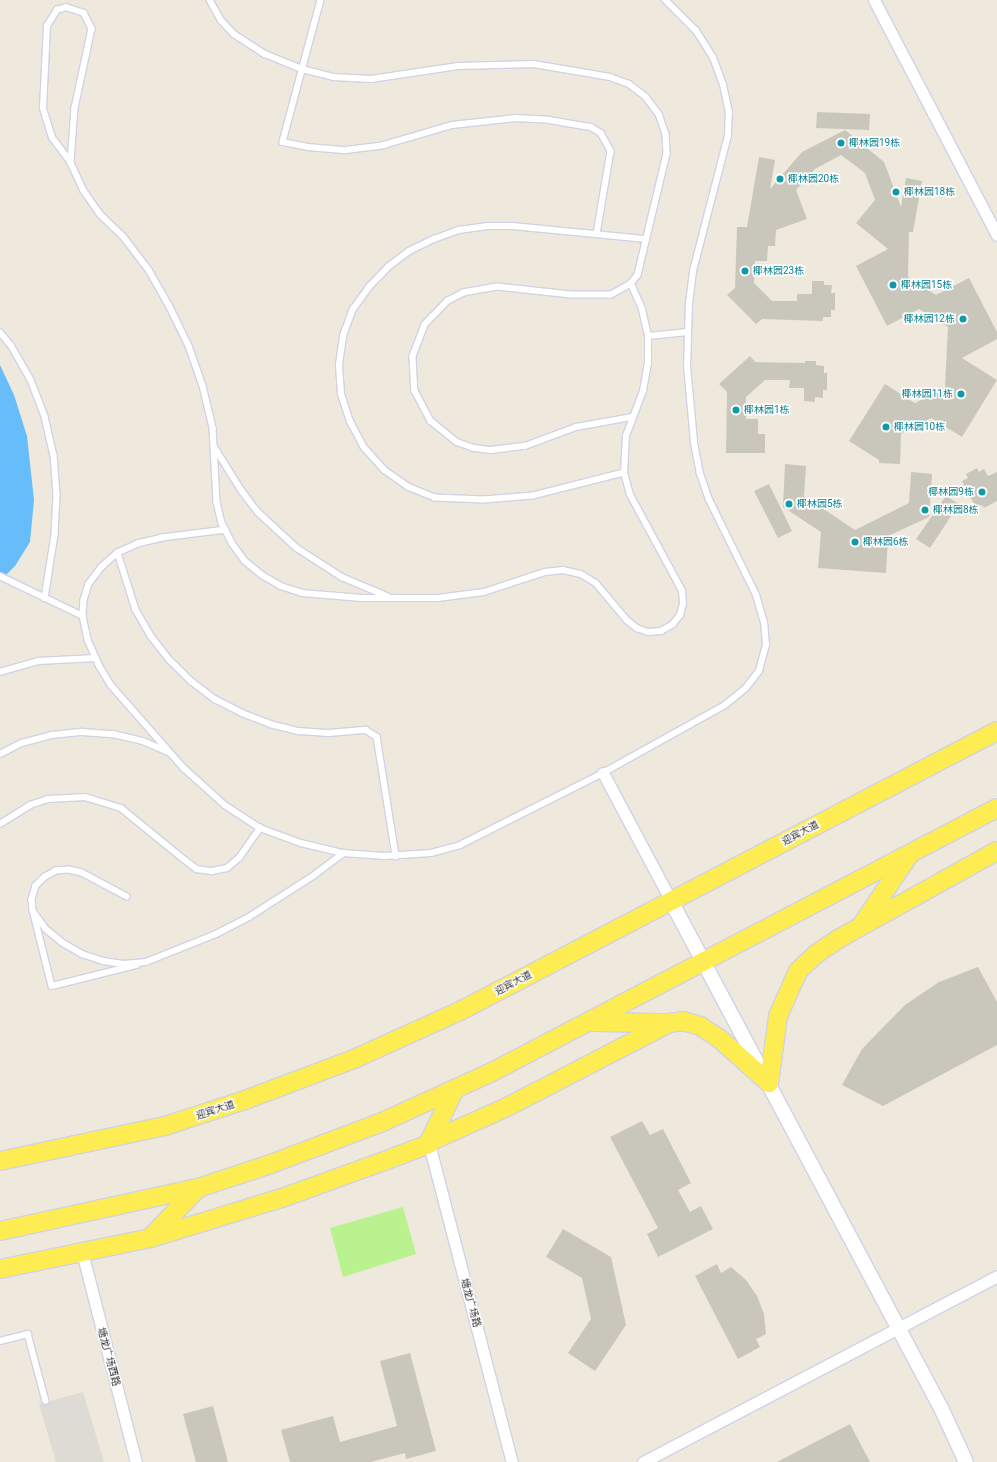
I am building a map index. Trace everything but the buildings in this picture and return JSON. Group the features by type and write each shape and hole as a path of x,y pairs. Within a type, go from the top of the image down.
{"main road":[{"name":"迎宾大道","path":"0,1161 165,1126 245,1100 346,1062 462,1010 997,731"},
{"path":"0,1231 198,1188 268,1165 373,1126 455,1089 588,1022 997,808"},
{"path":"769,1083 778,1016 798,971 816,954 860,927 997,851"},
{"path":"860,927 910,854"},
{"path":"588,1022 669,1023 683,1021 700,1026 720,1039 769,1083"},
{"path":"2,1267 151,1238 282,1198 429,1143 508,1106 669,1023"},
{"path":"429,1143 455,1089"},
{"path":"151,1238 198,1188"}],"street":[{"path":"874,0 997,236"},
{"path":"603,773 898,1327 966,1462"},
{"name":"塘龙广场路","path":"429,1143 512,1462"},
{"name":"塘龙广场西路","path":"82,1252 136,1462"},
{"path":"643,1462 997,1276"}],"lane":[{"path":"210,0 221,20 234,34 265,54 302,70 334,77 371,79 458,66 528,64 585,71 629,84 646,97 655,108 666,134 667,154 638,275 631,284 611,295 571,295 497,287 464,293 448,301 425,325 413,357 412,374 421,407 431,421 443,433 474,448 490,450 519,447 582,425 632,417"},
{"path":"321,0 283,142 308,148 346,150 384,145 452,125 484,120 549,120 592,127 601,133 611,151 597,234"},
{"path":"226,530 163,538 138,544 118,553 102,567 89,584 84,600 83,616 96,658 111,685 171,753 225,804 260,828 301,843 343,853 396,856 431,853 460,845 603,773 725,705 745,689 759,671 766,645 764,623 756,595 709,500 700,474 694,442 687,367 693,271 728,136 729,112 723,85 713,58 696,31 665,0"},
{"path":"71,164 75,108 92,29 84,12 66,7 50,17 46,26 43,108 52,138 71,164 84,191 101,215 123,236 149,270 170,307 189,346 203,386 214,445 217,502 226,530 245,561 262,575 281,586 302,593 332,596 415,599 461,596 507,586 546,572 563,570 581,574 596,583 627,620 637,628 648,632 661,630 672,625 680,615 683,604 682,591 630,495 624,473 626,436 643,391 647,371 648,336 642,309 631,284"},
{"path":"624,473 527,496 484,500 435,498 408,487 384,470 364,448 350,422 341,394 339,365 343,336 353,309 369,287 388,268 410,251 446,235 486,226 513,226 646,239"},
{"path":"0,332 11,345 31,380 45,417 54,455 56,511 45,598"},
{"path":"648,336 688,332"},
{"path":"214,445 227,469 258,512 297,548 342,577 392,597"},
{"path":"118,553 136,610 151,636 175,665 215,699 242,713 270,724 299,730 329,733 366,730 377,737 396,856"},
{"path":"0,576 83,616"},
{"path":"0,672 38,662 96,658"},
{"path":"0,754 22,743 52,735 82,732 113,734 143,741 171,753"},
{"path":"0,824 30,805 48,799 85,797 121,808 191,865 197,869 212,871 227,868 239,858 260,828"},
{"path":"127,897 82,873 69,870 56,871 45,876 36,886 32,899 33,912 52,986 146,962 202,940 250,916 307,880 343,853"},
{"path":"33,912 46,929 63,943 82,954 102,961 124,964 146,962"},
{"path":"0,1342 28,1334 46,1401"}],"green space":[{"path":"403,1207 416,1254 343,1277 330,1228"}],"shaded area":[{"path":"83,1392 104,1462 56,1462 39,1404"}],"water":[{"path":"0,365 14,395 27,436 34,500 30,542 15,566 0,581"}],"place":[{"name":"椰林园19栋","path":"841,143"},
{"name":"椰林园20栋","path":"780,179"},
{"name":"椰林园18栋","path":"896,192"},
{"name":"椰林园23栋","path":"745,271"},
{"name":"椰林园15栋","path":"893,285"},
{"name":"椰林园12栋","path":"963,319"},
{"name":"椰林园11栋","path":"961,394"},
{"name":"椰林园1栋","path":"736,410"},
{"name":"椰林园10栋","path":"886,427"},
{"name":"椰林园9栋","path":"982,492"},
{"name":"椰林园5栋","path":"789,504"},
{"name":"椰林园8栋","path":"925,510"},
{"name":"椰林园6栋","path":"855,542"}]}
